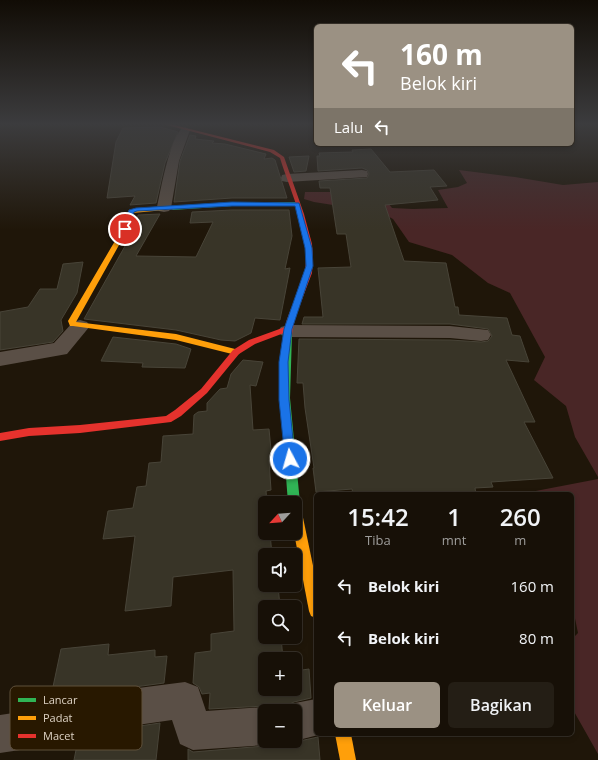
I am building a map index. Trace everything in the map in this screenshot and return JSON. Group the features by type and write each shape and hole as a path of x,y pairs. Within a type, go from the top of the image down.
{"street":[{"path":"164,208 174,159"},
{"path":"283,159 297,204 308,248 309,266 288,330 284,362 284,400 293,496"},
{"path":"288,178 362,174"},
{"path":"236,352 176,337 80,326 73,324 72,321 125,229 131,211 136,209 232,204 297,204"},
{"path":"0,359 60,349 80,326"},
{"path":"0,437 29,432 80,429 168,419 178,413 204,391 236,352 252,342 288,330 450,332 481,335"},
{"path":"302,540 314,601"},
{"path":"142,706 185,700 193,730 258,726"},
{"path":"302,721 314,718"},
{"path":"0,734 10,732"},
{"path":"343,736 348,760"}],"shaded area":[{"path":"459,170 563,185 598,182 598,477 575,437 566,406 534,380 545,357 510,293 488,283 452,255 409,242 393,219 369,206 333,205 304,199 305,192 380,192 392,208 448,208 438,190 458,187 467,183"},
{"path":"598,479 598,754 574,712 574,637 578,633 574,614 574,492 530,492"}],"building":[{"path":"113,159 166,159 156,203 130,205 135,196 107,198"},
{"path":"181,159 274,159 287,198 232,198 174,202"},
{"path":"290,159 308,159 306,171 294,172"},
{"path":"317,159 380,159 390,172 434,170 447,186 430,187 438,200 385,205 404,261 446,263 455,307 458,307 459,315 507,318 512,335 520,336 529,362 506,360 535,422 524,422 553,478 491,482 493,487 475,488 476,492 353,492 352,489 316,492 303,383 297,383 299,339 450,340 481,342 488,341 492,336 488,329 450,324 302,324 304,317 323,317 318,268 351,267 346,234 337,234 330,188 320,188 319,181 367,178 369,174 367,170 362,168 318,171"},
{"path":"289,210 292,236 285,269 290,268 280,320 255,318 251,333 235,341 221,340 176,330 84,319 134,230 138,220 138,215 160,214 136,256 196,257 213,222 190,223 192,212"},
{"path":"83,262 77,293 61,320 63,331 53,342 0,350 0,312 28,307 40,289 57,289 63,264"},
{"path":"113,337 176,344 191,349 185,368 142,367 143,363 101,361"},
{"path":"243,360 263,362 256,386 250,385 253,430 269,429 272,460 269,460 271,490 266,491 266,496 258,496 258,540 271,540 271,548 258,548 258,592 279,592 279,600 258,600 258,644 282,644 282,652 258,652 258,696 302,696 302,670 309,669 311,698 290,704 258,704 258,706 209,709 210,693 202,694 199,687 193,683 195,653 211,651 211,634 234,631 233,570 173,577 171,606 125,611 135,536 103,539 108,511 133,508 137,487 146,486 149,463 161,462 163,436 193,434 194,415 198,412 207,411 207,403 220,389 227,388 231,374"},
{"path":"109,644 108,655 155,650 155,657 167,656 164,683 142,686 53,686 61,649"},
{"path":"160,723 156,760 74,760 76,750 142,750 142,726"},
{"path":"318,737 320,760 188,760 188,749 193,752 258,747 258,748 302,748 302,740"}],"traffic: fast":[{"path":"173,208 232,204 297,204"},
{"path":"288,334 285,377 288,440 293,496"}],"traffic: slow":[{"path":"173,208 131,211 125,229 72,321 73,324 176,337 236,352"},
{"path":"302,540 314,601"},
{"path":"343,736 348,760"}],"traffic: jam":[{"path":"283,159 305,229 309,259 306,281 291,318 288,334"},
{"path":"0,437 29,432 80,429 168,419 178,413 204,391 236,352 252,342 288,329"}],"route":[{"path":"125,229 131,211 136,209 232,204 297,204 308,248 309,266 288,329 284,362 284,400 290,459"}]}
